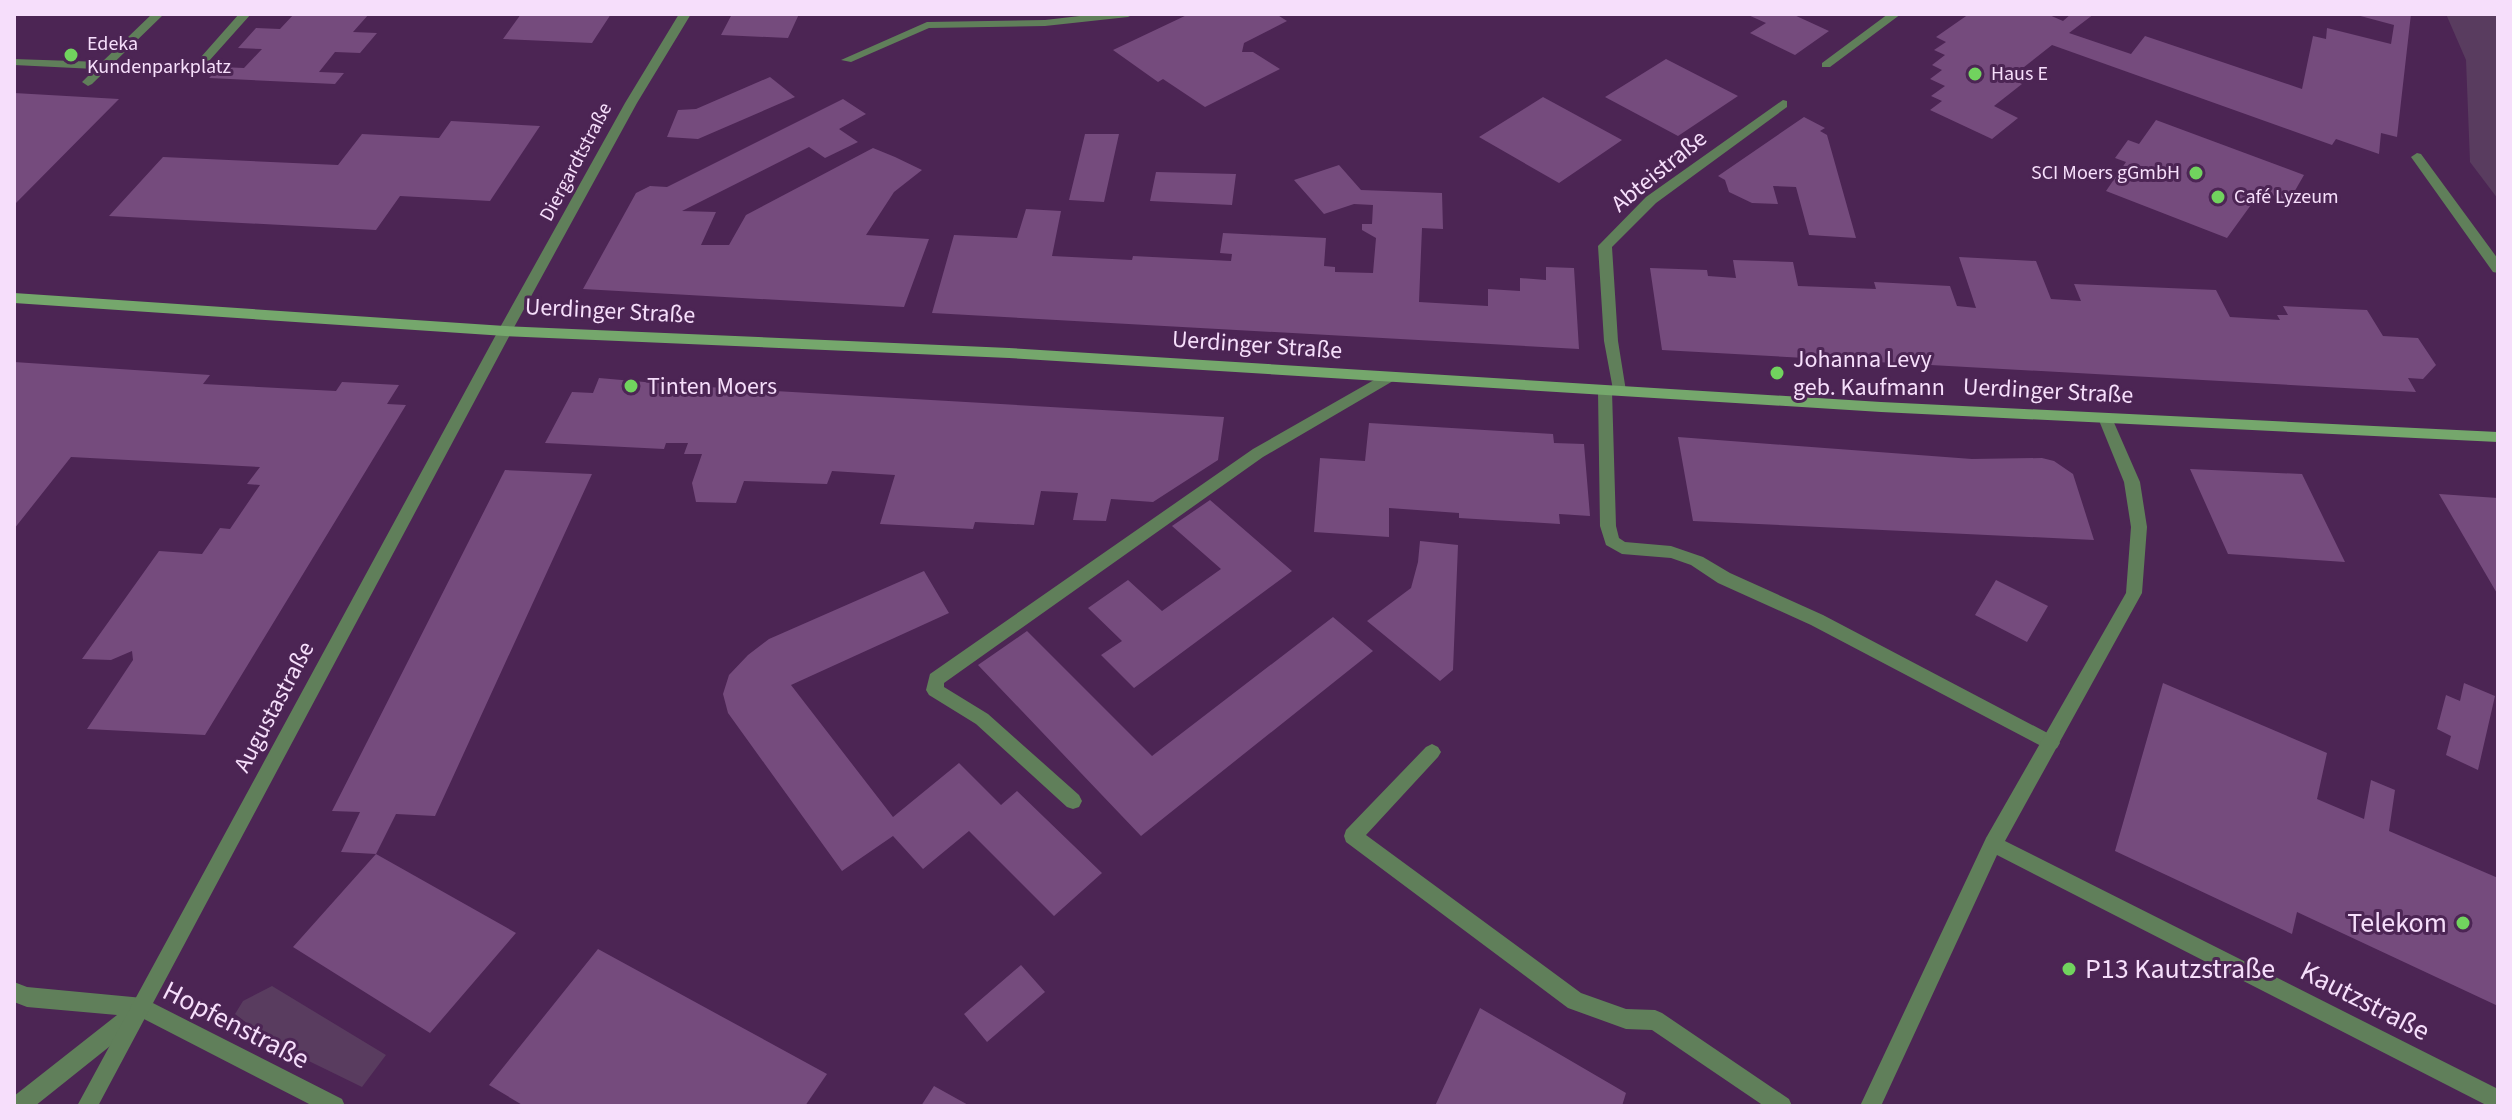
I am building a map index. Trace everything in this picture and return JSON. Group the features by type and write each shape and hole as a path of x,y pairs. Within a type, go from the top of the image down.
{"main road":[{"name":"Uerdinger Straße","path":"14,298 505,331 1009,353 1612,391 2498,437"}],"street":[{"path":"88,82 158,14"},
{"path":"205,59 245,14"},
{"name":"Diergardtstraße","path":"505,331 631,103 685,14"},
{"path":"847,60 927,25 1045,23 1128,14"},
{"path":"1826,65 1895,14"},
{"path":"14,62 105,66"},
{"name":"Abteistraße","path":"1612,391 1605,246 1651,200 1783,104"},
{"path":"2417,157 2498,269"},
{"name":"Augustastraße","path":"87,1106 143,1008 505,331"},
{"path":"1073,801 982,719 935,690 936,679 1258,453 1388,377"},
{"path":"1612,391 1608,526 1612,541 1622,548 1671,552 1697,561 1724,578 1817,620 2051,743"},
{"path":"1870,1106 1993,844 2134,593 2139,527 2132,482 2105,418"},
{"path":"1432,752 1353,836 1575,1001 1626,1019 1655,1020 1782,1106"},
{"name":"Kautzstraße","path":"1993,844 2498,1100"},
{"name":"Hopfenstraße","path":"14,992 27,997 143,1008 335,1106"},
{"path":"18,1106 143,1008"}],"shaded area":[{"path":"2446,14 2498,14 2498,199 2470,162 2466,60"},
{"path":"272,986 386,1055 362,1087 276,1045 235,1014 243,1001"}],"building":[{"path":"294,14 369,14 353,32 377,33 360,53 335,52 319,72 344,73 335,84 209,78 220,67 244,68 262,49 238,48 256,28 280,29"},
{"path":"521,14 611,14 592,43 503,39"},
{"path":"732,14 799,14 788,38 721,35"},
{"path":"1189,14 1276,14 1287,21 1244,43 1242,52 1253,52 1280,69 1205,107 1163,79 1158,82 1113,50"},
{"path":"1746,14 1792,14 1829,31 1795,55 1750,33 1766,23"},
{"path":"1969,14 2047,14 2063,21 2071,14 2094,14 2069,33 2131,54 2145,36 2302,89 2313,36 2326,39 2327,28 2391,44 2394,25 2353,14 2411,14 2397,137 2381,133 2379,154 2336,139 2332,145 2052,45 2010,78 2022,84 1994,106 2018,118 1992,139 1930,110 1942,101 1931,96 1945,86 1930,79 1942,70 1932,65 1945,55 1934,50 1946,42 1936,37"},
{"path":"1666,59 1738,96 1678,136 1605,97"},
{"path":"770,77 795,97 698,139 667,137 678,110 696,109"},
{"path":"14,93 119,99 14,205"},
{"path":"1543,97 1622,140 1559,183 1479,137"},
{"path":"843,99 866,114 839,129 858,142 825,158 809,147 682,211 716,212 701,245 729,245 746,215 873,148 895,157 922,170 894,192 866,235 929,239 904,307 583,289 636,193 650,186 667,187"},
{"path":"1804,117 1825,128 1820,131 1827,135 1856,238 1809,235 1796,187 1773,186 1778,204 1752,203 1729,192 1725,180 1718,176"},
{"path":"2156,120 2304,175 2289,201 2261,191 2227,238 2106,191 2126,162 2115,158 2128,140 2139,144"},
{"path":"451,121 540,126 490,201 400,196 376,230 109,216 163,157 338,165 362,134 439,138"},
{"path":"1085,134 1119,134 1104,202 1069,200"},
{"path":"1339,165 1361,190 1442,193 1443,229 1422,228 1419,302 1488,306 1488,289 1520,291 1520,278 1546,280 1546,267 1574,268 1579,349 932,313 954,235 1017,238 1026,209 1061,211 1052,256 1231,261 1232,254 1220,253 1223,233 1326,238 1324,266 1335,267 1335,272 1373,273 1376,238 1362,230 1362,224 1372,224 1373,205 1354,204 1324,214 1294,180"},
{"path":"1156,172 1236,174 1232,205 1150,201"},
{"path":"1959,257 2036,261 2051,299 2081,301 2074,284 2216,290 2230,317 2280,320 2277,315 2288,315 2283,306 2367,310 2383,336 2418,338 2436,365 2423,379 2408,378 2416,392 1662,350 1650,268 1707,270 1708,276 1736,278 1733,260 1793,262 1798,286 1876,289 1874,282 1950,286 1957,306 1976,308"},
{"path":"14,362 210,375 203,384 336,391 342,382 399,385 387,404 406,405 205,735 87,729 133,660 132,651 111,660 82,659 159,551 202,554 220,528 230,529 260,485 247,484 260,467 71,457 14,529"},
{"path":"599,378 1224,417 1218,460 1153,502 1111,499 1106,521 1073,520 1078,493 1041,491 1034,525 975,522 973,529 880,524 895,475 832,471 827,484 744,481 736,503 696,502 692,483 702,454 684,454 688,443 666,443 664,449 545,443 572,392 593,393"},
{"path":"1369,423 1553,434 1554,443 1584,444 1590,516 1559,514 1560,524 1459,518 1459,513 1389,508 1389,537 1314,532 1320,458 1365,461"},
{"path":"1678,437 1972,459 2042,458 2054,461 2073,474 2094,540 1693,521"},
{"path":"2190,469 2302,474 2345,562 2228,554"},
{"path":"505,470 592,474 435,816 396,814 376,854 341,852 360,812 332,811"},
{"path":"2439,494 2498,498 2498,595"},
{"path":"1210,500 1292,571 1134,688 1101,655 1122,641 1088,608 1128,580 1162,611 1221,569 1172,526"},
{"path":"1420,541 1458,545 1453,670 1440,681 1367,621 1411,588"},
{"path":"924,571 949,613 791,685 893,817 959,763 1001,805 1017,791 1102,873 1054,916 969,831 923,869 893,836 842,871 728,713 723,694 729,675 769,639"},
{"path":"1996,580 2048,606 2027,642 1975,615"},
{"path":"1333,617 1373,651 1141,836 978,665 1027,631 1152,756"},
{"path":"2163,683 2327,753 2317,799 2364,819 2371,780 2395,790 2389,831 2498,878 2498,1006 2297,912 2292,934 2115,851"},
{"path":"2464,683 2495,696 2478,770 2446,755 2451,736 2437,729 2446,695 2460,701"},
{"path":"376,854 516,933 430,1033 293,947"},
{"path":"598,949 827,1074 805,1106 524,1106 489,1085"},
{"path":"1021,965 1045,992 987,1042 964,1014"},
{"path":"1480,1008 1626,1093 1622,1106 1435,1106"},
{"path":"934,1086 970,1106 921,1106"}],"place":[{"name":"Edeka Kundenparkplatz","path":"71,55"},
{"name":"Haus E","path":"1975,74"},
{"name":"SCI Moers gGmbH","path":"2196,173"},
{"name":"Café Lyzeum","path":"2218,197"},
{"name":"Johanna Levy geb. Kaufmann","path":"1777,373"},
{"name":"Tinten Moers","path":"631,386"},
{"name":"Telekom","path":"2463,923"},
{"name":"P13 Kautzstraße","path":"2069,969"}]}
